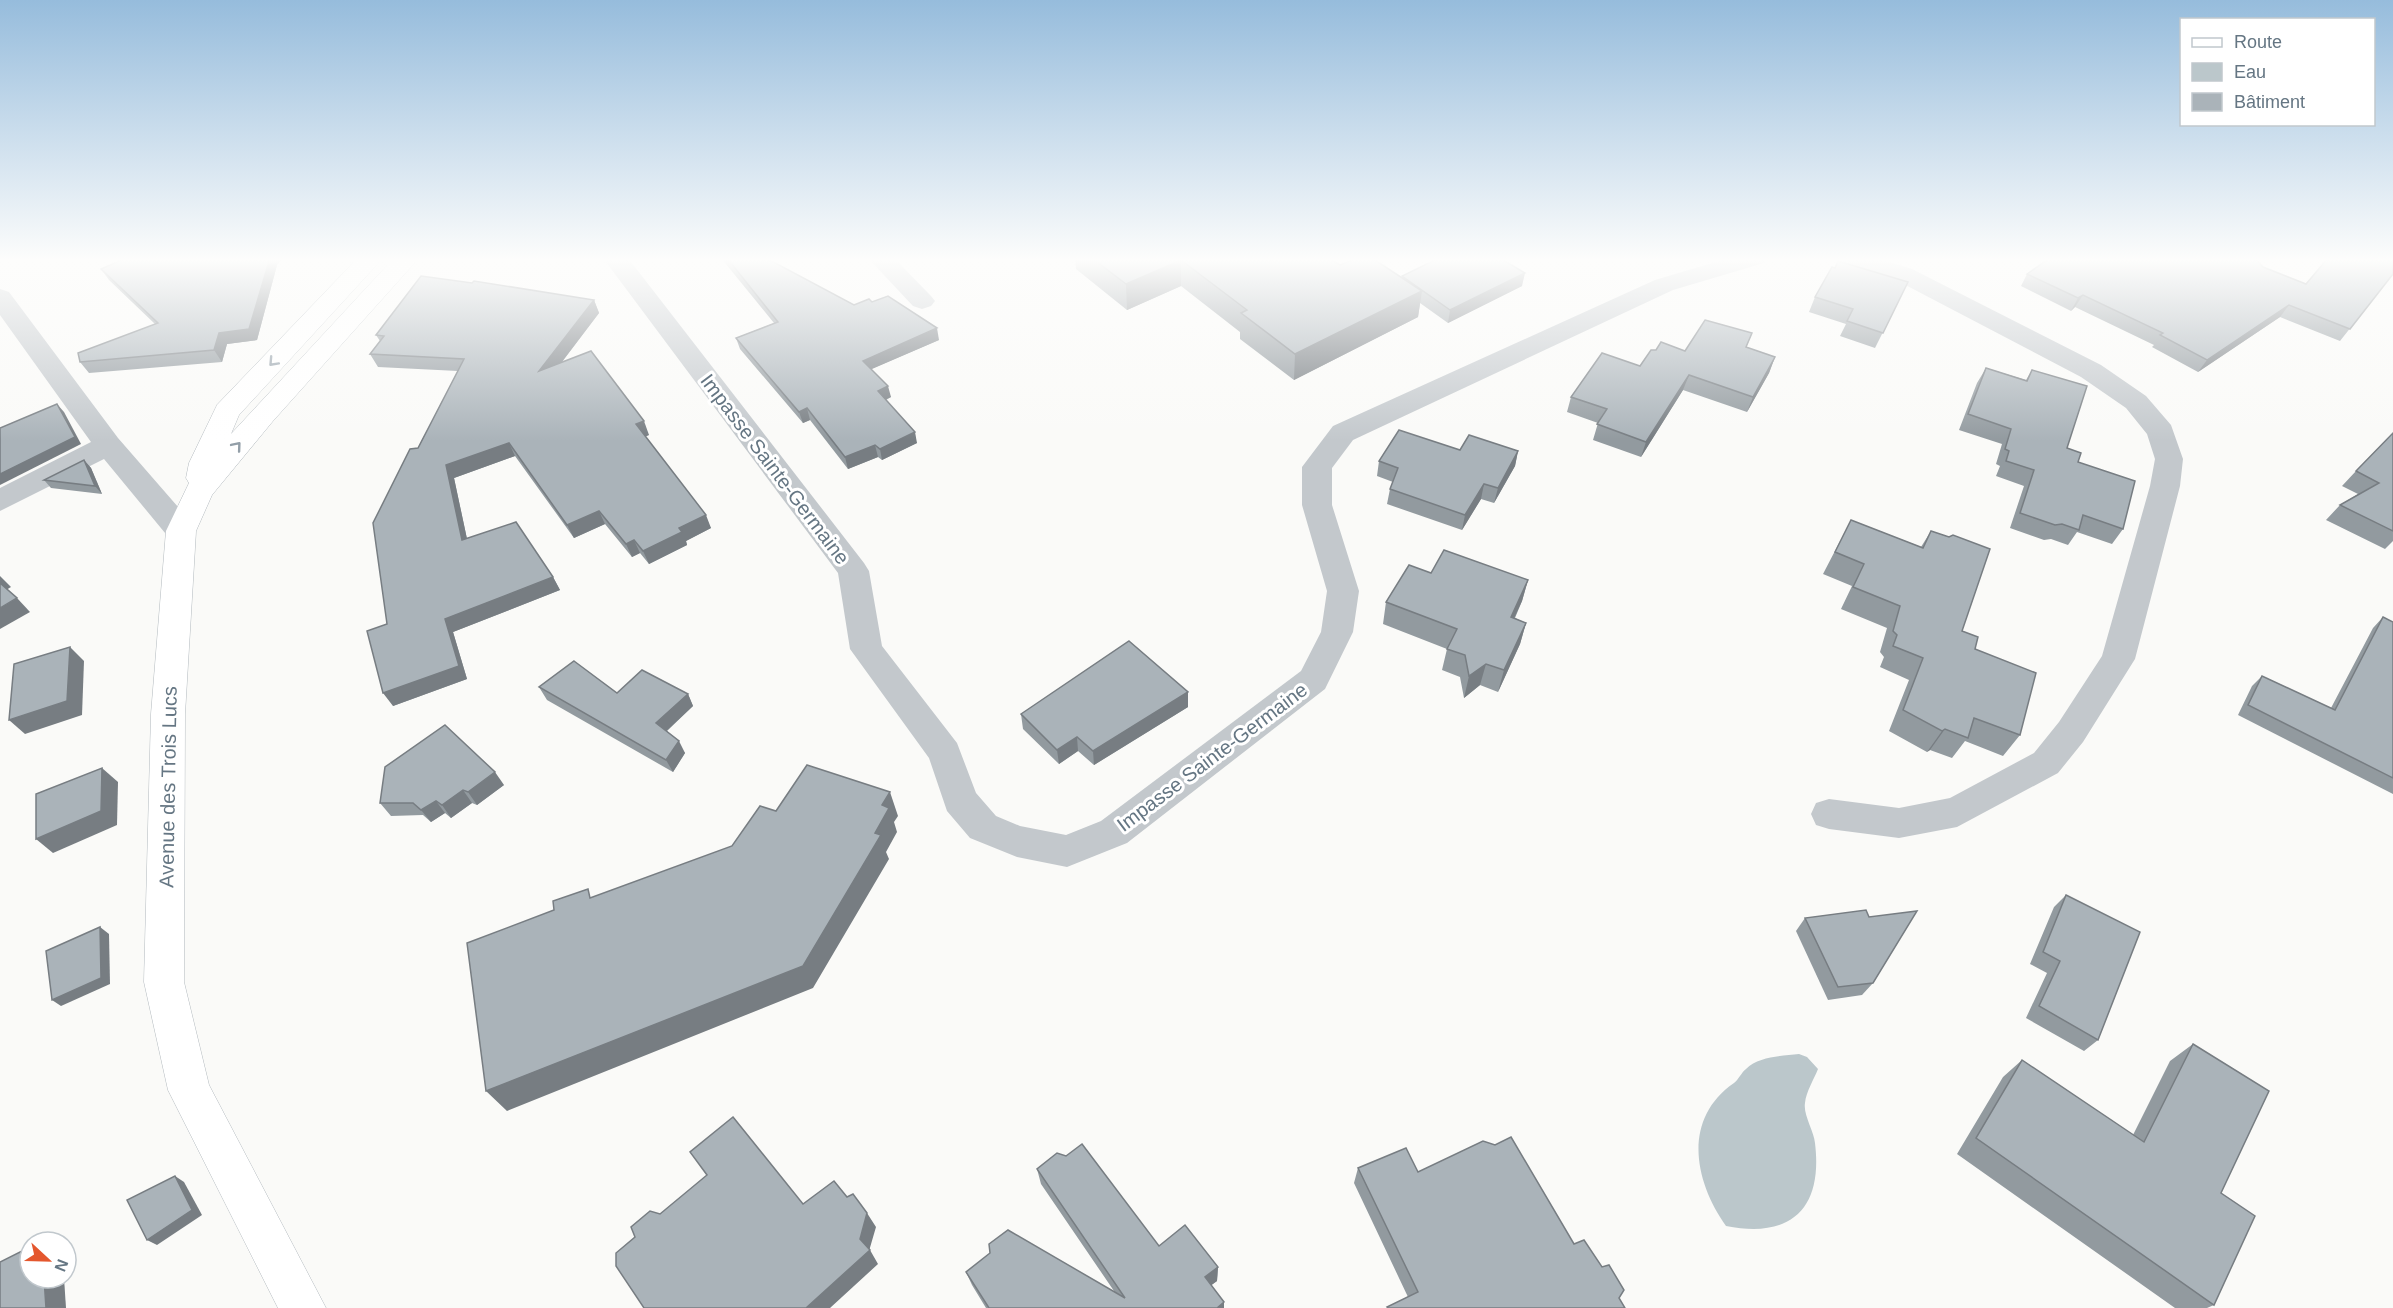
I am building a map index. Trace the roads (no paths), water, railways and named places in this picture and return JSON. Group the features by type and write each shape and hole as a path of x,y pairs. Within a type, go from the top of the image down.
{"main road":[{"path":"181,531 199,491 204,463 227,411 314,319"},
{"path":"199,491 263,415 351,319"},
{"name":"Avenue des Trois Lucs","path":"181,531 168,714 164,982 189,1090 303,1308"}],"street":[{"path":"16,319 108,445 181,531"},
{"name":"Impasse Sainte-Germaine","path":"661,319 853,571 866,649 945,753 960,800 983,827 1017,841 1066,851 1114,832 1313,680 1337,632 1343,591 1317,505 1317,467 1343,433 1590,319"},
{"path":"1829,814 1899,823 1957,812 2046,764 2071,732 2118,659 2165,486 2169,459 2161,432 2136,402 2091,371 1990,319"},
{"path":"0,501 108,445"}],"water":[{"path":"1799,1054 1807,1057 1818,1069 1808,1090 1805,1103 1815,1143 1814,1186 1807,1202 1798,1214 1785,1223 1768,1228 1749,1229 1726,1226 1706,1190 1701,1170 1700,1132 1706,1114 1717,1098 1757,1061"}]}
